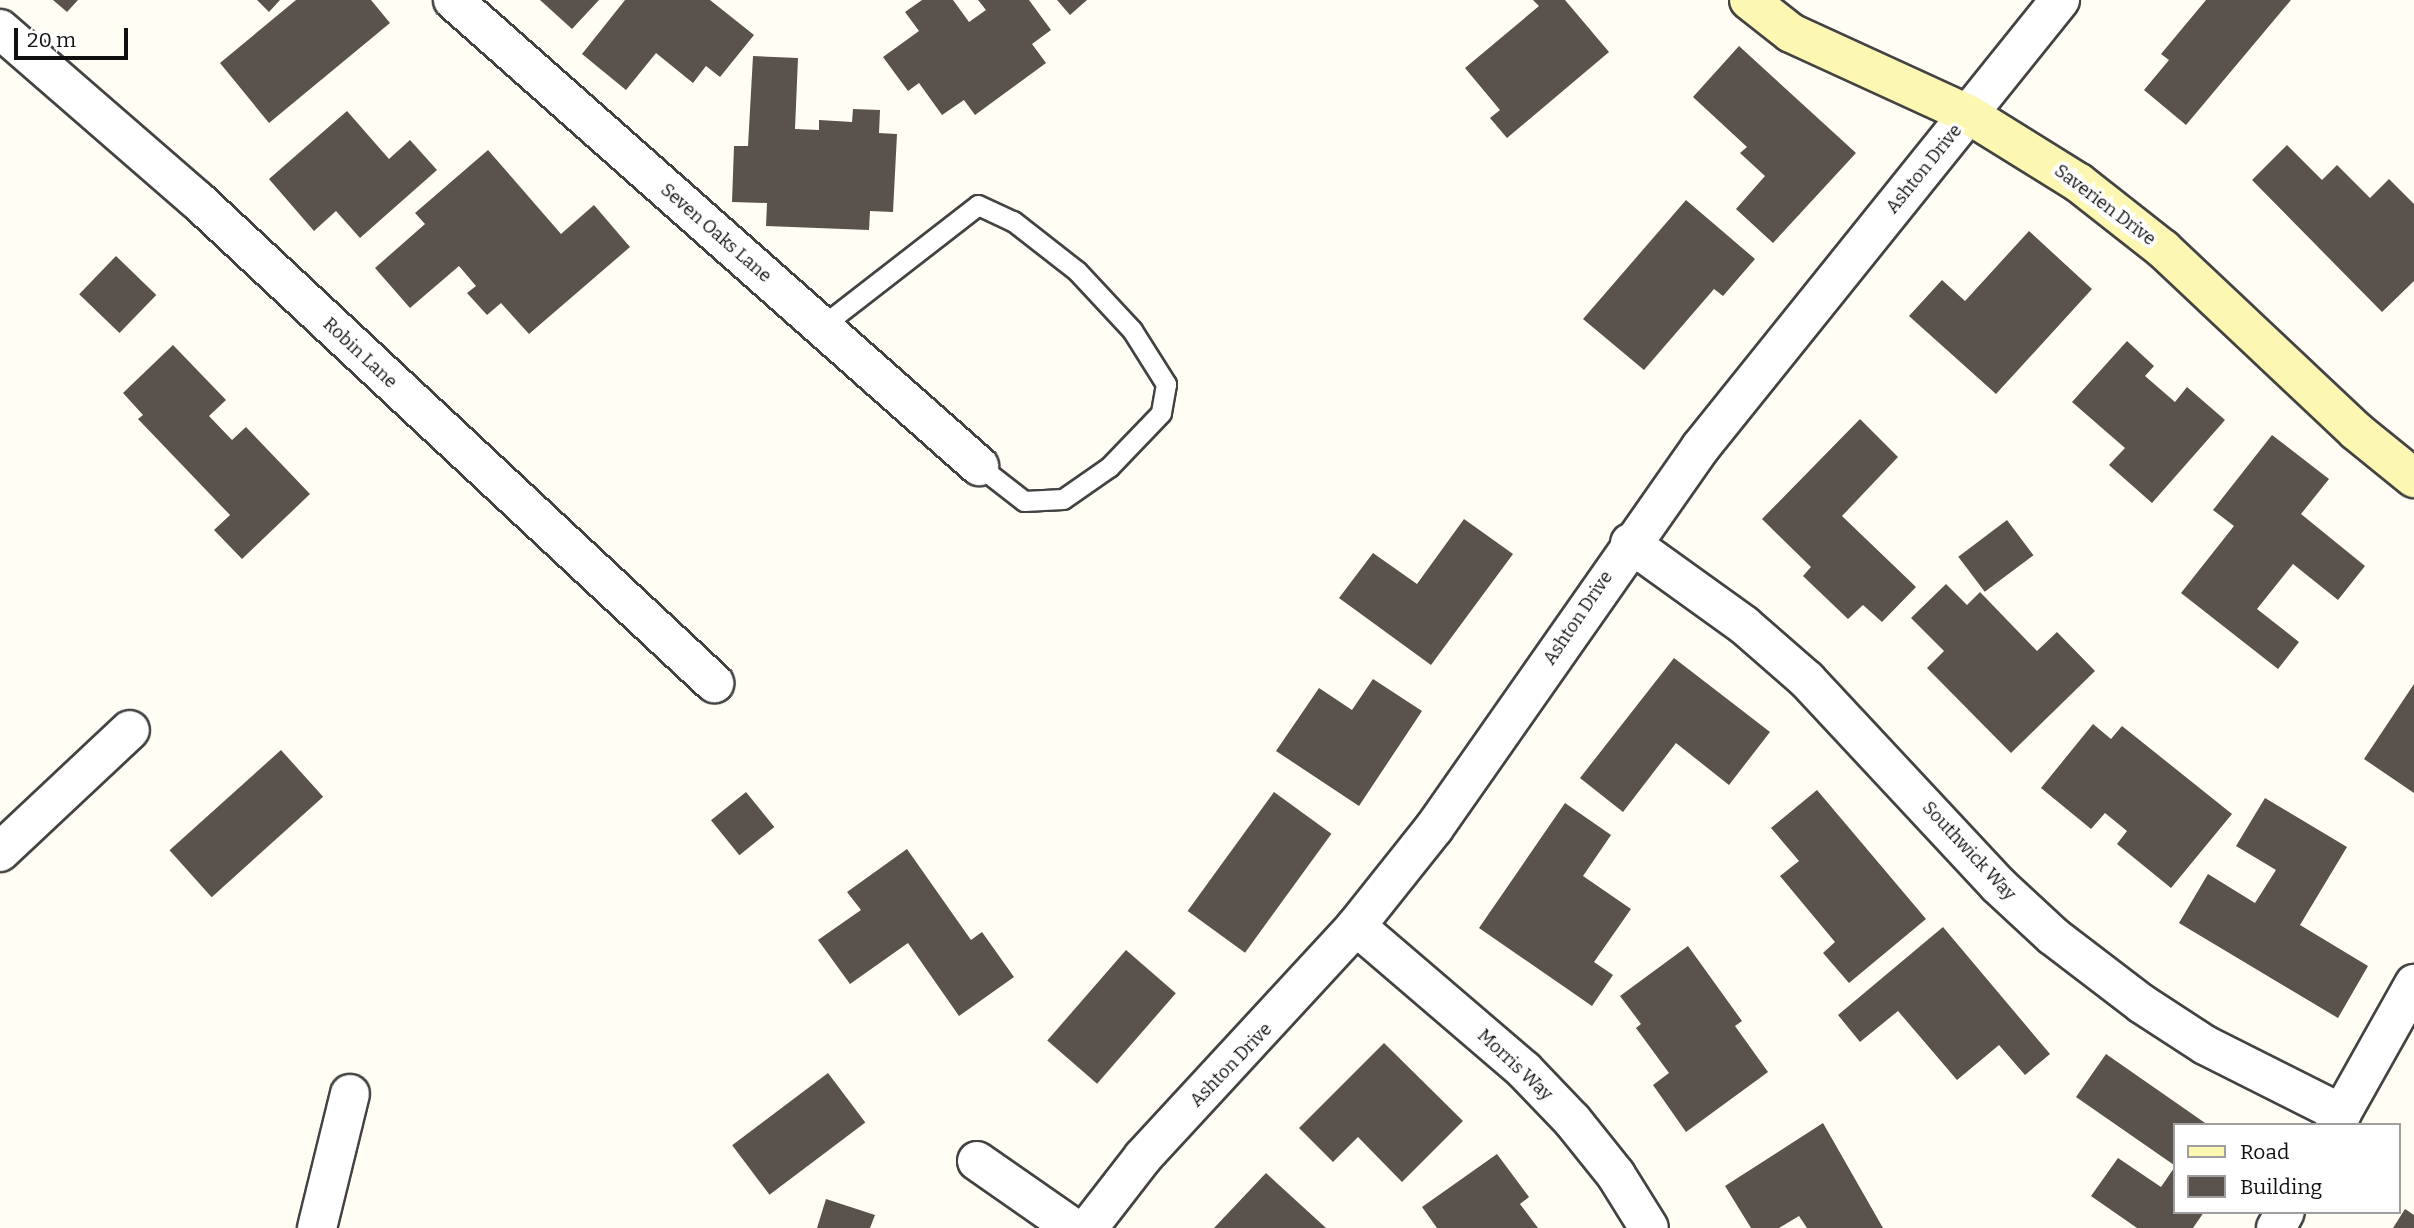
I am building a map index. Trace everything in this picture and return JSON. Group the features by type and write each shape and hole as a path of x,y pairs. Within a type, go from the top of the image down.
{"street":[{"name":"Seven Oaks Lane","path":"453,0 979,466"},
{"name":"Saverien Drive","path":"1749,0 1817,47 1968,114 2079,183 2163,249 2356,431 2414,478"},
{"name":"Ashton Drive","path":"1088,1228 1143,1157 1356,926 1434,828 1630,543 1700,448 2060,0"},
{"name":"Robin Lane","path":"0,29 197,200 714,683"},
{"name":"Southwick Way","path":"1630,543 1744,625 1807,680 1998,885 2053,936 2142,1004 2205,1045 2338,1119"},
{"path":"0,852 130,730"},
{"name":"Morris Way","path":"1356,926 1524,1070 1562,1110 1616,1175 1649,1228"},
{"path":"2338,1119 2414,985"},
{"path":"317,1228 350,1094"},
{"path":"977,1161 1073,1228"}],"lane":[{"path":"822,326 978,205 1013,221 1077,271 1132,330 1166,383 1161,413 1108,467 1063,499 1024,501 979,466"}],"building":[{"path":"53,0 78,0 67,12"},
{"path":"257,0 280,0 269,12"},
{"path":"296,0 371,0 390,23 269,123 220,63"},
{"path":"540,0 599,0 572,29"},
{"path":"625,0 710,0 754,35 720,77 706,66 693,83 656,53 626,90 582,54"},
{"path":"922,0 953,0 969,22 986,10 978,0 1029,0 1051,30 1032,44 1046,63 975,115 964,100 942,115 919,83 908,91 883,57 919,31 905,12"},
{"path":"1057,0 1087,0 1070,15"},
{"path":"1533,0 1565,0 1609,52 1507,138 1490,118 1500,110 1465,68 1539,6"},
{"path":"2206,0 2291,0 2186,125 2144,90 2169,60 2161,54"},
{"path":"1739,46 1856,153 1773,243 1736,209 1765,176 1740,153 1747,147 1693,97"},
{"path":"753,56 798,58 795,129 819,130 819,120 852,122 853,109 880,110 879,133 897,134 893,212 870,211 869,230 766,226 767,203 732,202 734,146 748,146"},
{"path":"347,111 389,159 410,140 437,170 360,238 336,211 314,231 269,179"},
{"path":"2287,145 2322,180 2337,165 2370,198 2389,179 2414,204 2414,281 2382,312 2252,180"},
{"path":"488,150 561,234 594,205 630,247 529,334 501,303 487,315 467,293 476,286 459,266 410,308 375,268 425,224 415,213"},
{"path":"1686,200 1755,259 1723,296 1714,289 1644,370 1583,319"},
{"path":"2029,231 2092,289 1996,394 1909,316 1942,280 1965,301"},
{"path":"116,256 156,295 119,333 79,294"},
{"path":"2127,341 2154,366 2145,376 2175,402 2187,387 2225,420 2152,503 2109,465 2125,448 2072,402"},
{"path":"173,345 226,400 209,416 232,440 246,427 310,494 242,559 214,530 230,515 138,419 143,415 123,393"},
{"path":"1860,419 1898,457 1842,516 1916,587 1882,622 1863,605 1848,619 1803,576 1811,567 1762,519"},
{"path":"2272,435 2329,479 2301,514 2365,566 2338,600 2293,564 2257,609 2299,642 2278,669 2181,593 2234,526 2213,510"},
{"path":"1464,519 1513,554 1431,665 1339,598 1373,553 1417,584"},
{"path":"2007,520 2033,555 1985,592 1958,557"},
{"path":"1946,584 1967,605 1980,592 2037,651 2057,632 2095,671 2011,753 1927,668 1944,651 1911,618"},
{"path":"1674,658 1770,732 1729,785 1676,743 1623,812 1580,778"},
{"path":"1373,679 1422,711 1359,806 1276,751 1319,688 1352,710"},
{"path":"2414,684 2414,793 2364,759"},
{"path":"2093,724 2111,739 2122,726 2232,814 2171,888 2117,844 2127,831 2105,813 2091,829 2041,788"},
{"path":"281,750 323,797 212,897 170,850"},
{"path":"1817,790 1926,919 1849,983 1823,953 1835,942 1780,876 1799,861 1771,828"},
{"path":"746,792 774,827 739,855 711,820"},
{"path":"1274,792 1331,834 1245,953 1188,911"},
{"path":"2265,798 2347,847 2300,925 2368,966 2338,1018 2179,923 2208,874 2255,903 2276,870 2236,846"},
{"path":"1565,803 1611,835 1583,876 1631,909 1594,962 1613,975 1592,1006 1479,928"},
{"path":"907,849 971,940 982,932 1014,977 959,1016 908,943 850,984 818,940 861,910 847,892"},
{"path":"1943,927 2050,1054 2025,1075 1999,1045 1957,1080 1898,1011 1860,1042 1838,1015"},
{"path":"1688,946 1742,1021 1735,1026 1768,1072 1686,1132 1653,1085 1669,1073 1636,1028 1641,1024 1620,996"},
{"path":"1126,950 1176,993 1097,1084 1047,1041"},
{"path":"1384,1043 1463,1121 1402,1182 1358,1137 1333,1162 1299,1128"},
{"path":"2106,1054 2205,1123 2172,1123 2172,1164 2076,1097"},
{"path":"828,1073 865,1123 769,1195 732,1145"},
{"path":"1823,1123 1883,1228 1807,1228 1799,1216 1779,1228 1751,1228 1725,1186"},
{"path":"1497,1154 1529,1197 1520,1204 1538,1228 1437,1228 1422,1207"},
{"path":"2118,1158 2161,1187 2172,1171 2172,1214 2203,1214 2193,1228 2137,1228 2091,1196"},
{"path":"1266,1173 1326,1228 1214,1228"},
{"path":"826,1199 875,1215 870,1228 817,1228"},
{"path":"2405,1209 2414,1215 2414,1228 2393,1228"}]}
